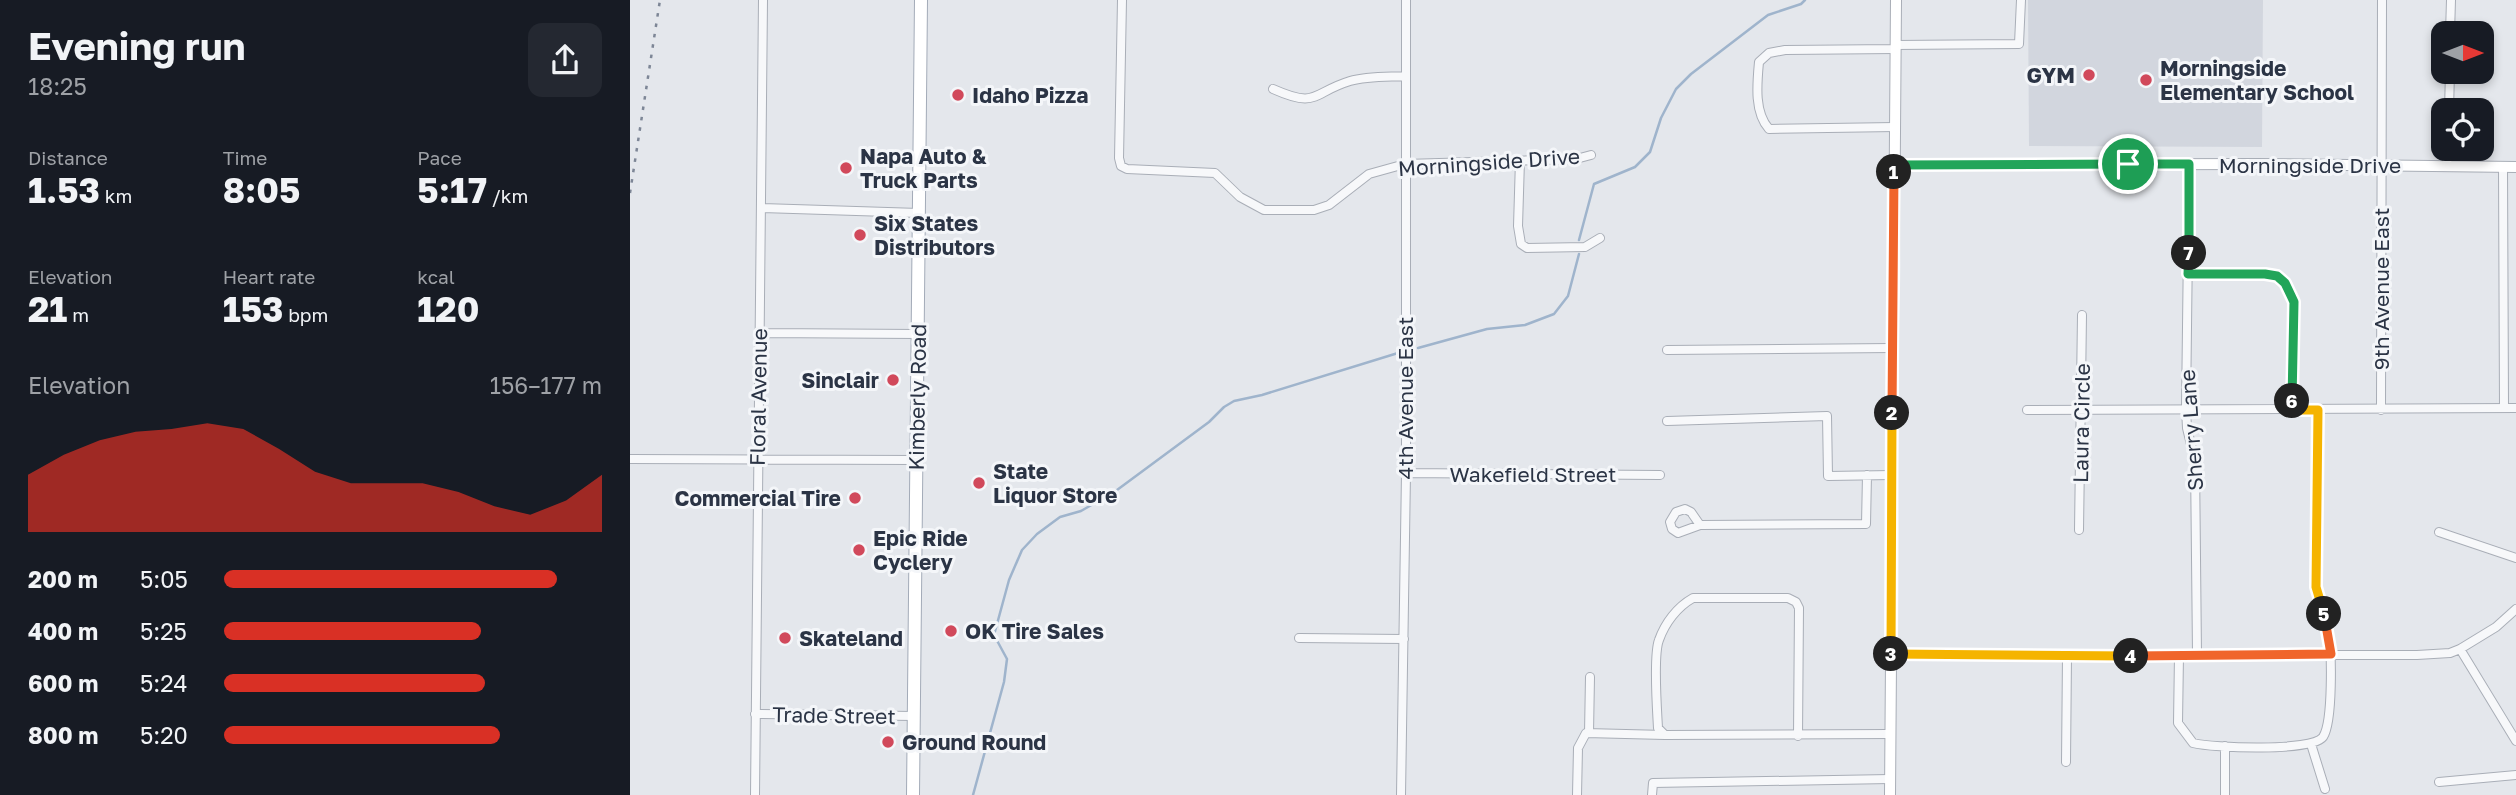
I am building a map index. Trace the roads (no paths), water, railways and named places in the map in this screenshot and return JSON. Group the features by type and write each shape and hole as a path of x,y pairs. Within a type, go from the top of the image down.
{"main road":[{"name":"Kimberly Road","path":"913,795 921,0"}],"street":[{"name":"Floral Avenue","path":"755,795 763,0"},
{"name":"Morningside Drive","path":"1122,0 1119,124 1121,166 1127,169 1215,173 1240,197 1264,210 1314,210 1329,205 1369,174 1405,164 1576,159 1591,155"},
{"name":"4th Avenue East","path":"1401,795 1406,473 1406,0"},
{"path":"1890,795 1896,0"},
{"path":"1895,127 1769,129 1761,119 1759,62 1769,52 1785,50 2019,44 2021,0"},
{"name":"9th Avenue East","path":"2381,410 2382,0"},
{"path":"2451,0 2451,21"},
{"path":"1273,89 1296,99 1308,99 1352,80 1406,76"},
{"path":"1520,160 1518,226 1521,244 1527,248 1585,247 1600,238"},
{"path":"2447,161 2447,166"},
{"name":"Sherry Lane","path":"2189,164 2186,409 2187,428 2195,461 2197,654"},
{"name":"Morningside Drive","path":"1894,165 2516,167"},
{"path":"2503,167 2504,408"},
{"path":"761,208 919,213"},
{"path":"2188,274 2265,274 2277,276 2285,283 2294,302 2291,410"},
{"name":"Laura Circle","path":"2079,530 2082,315"},
{"path":"759,333 918,334"},
{"path":"1667,350 1893,348"},
{"path":"2027,410 2516,408"},
{"path":"2179,655 2178,723 2193,743 2294,747 2319,741 2325,735 2331,654 2316,587 2318,410"},
{"path":"1667,421 1827,416 1828,476 1892,475"},
{"path":"630,459 916,460"},
{"name":"Wakefield Street","path":"1406,473 1660,475"},
{"path":"1700,525 1866,524 1867,475"},
{"path":"2440,532 2516,558"},
{"path":"1665,735 1658,728 1658,641 1672,616 1693,598 1788,598 1796,602 1799,608 1798,736"},
{"path":"1891,655 2450,653 2496,627 2516,609"},
{"path":"1299,638 1404,639"},
{"path":"2460,649 2516,740"},
{"path":"2066,762 2067,656"},
{"path":"1589,733 1590,677"},
{"name":"Trade Street","path":"755,714 914,716"},
{"path":"1577,795 1578,748 1586,733 1798,736 1891,734"},
{"path":"2311,744 2325,789"},
{"path":"2225,746 2225,795"},
{"path":"2439,782 2516,775"},
{"path":"1652,795 1653,783 1890,779"}],"waterway":[{"path":"1579,240 1594,184 1635,167 1650,152 1661,118 1676,89 1691,74 1768,15 1801,4 1805,0"},
{"path":"1418,348 1487,329 1525,325 1554,314 1568,296 1579,254"},
{"path":"973,795 1004,682 1007,659 994,635 1009,580 1022,550 1037,534 1060,517 1081,511 1117,490 1234,401 1262,395 1398,353"}],"railway":[{"path":"630,193 660,0"}],"place":[{"name":"GYM","path":"2089,75"},
{"name":"Morningside Elementary School","path":"2146,80"},
{"name":"Idaho Pizza","path":"958,95"},
{"name":"Napa Auto & Truck Parts","path":"846,168"},
{"name":"Six States Distributors","path":"860,235"},
{"name":"Sinclair","path":"893,380"},
{"name":"State Liquor Store","path":"979,483"},
{"name":"Commercial Tire","path":"855,498"},
{"name":"Epic Ride Cyclery","path":"859,550"},
{"name":"OK Tire Sales","path":"951,631"},
{"name":"Skateland","path":"785,638"},
{"name":"Ground Round","path":"888,742"}]}
